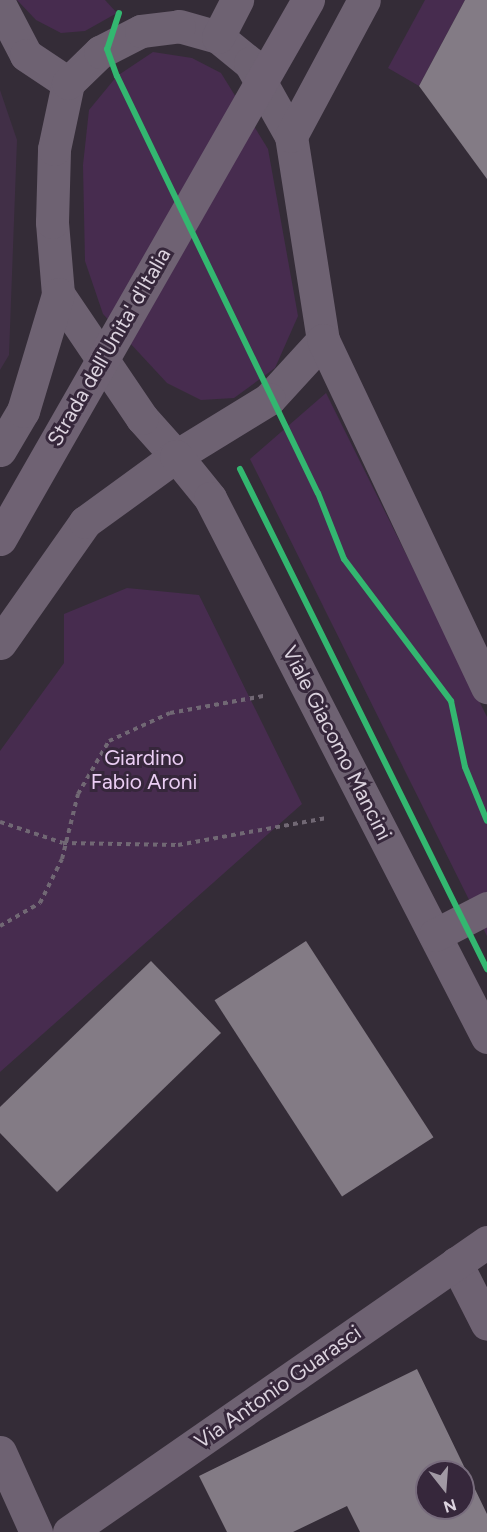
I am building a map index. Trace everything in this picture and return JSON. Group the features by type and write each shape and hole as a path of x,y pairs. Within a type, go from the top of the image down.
{"main road":[{"name":"Strada dell'Unita' d'Italia","path":"0,539 308,0"}],"street":[{"path":"218,37 237,0"},
{"path":"291,136 364,0"},
{"path":"0,5 26,55 68,83 100,52 141,30 179,26 218,37 250,63 291,136 323,340 479,647 487,687"},
{"name":"Viale Giacomo Mancini","path":"68,83 54,149 52,222 58,294 142,418 210,498 487,1037"},
{"path":"0,450 23,411 58,294"},
{"path":"0,643 85,522 176,456 269,399 323,340"},
{"path":"435,935 487,908"},
{"name":"Via Antonio Guarasci","path":"69,1532 487,1242"},
{"path":"456,1263 487,1324"},
{"path":"0,1452 36,1532"}],"path":[{"path":"0,926 40,903 62,859 63,843 78,794 109,741 170,713 272,695"},
{"path":"0,822 63,843 178,845 331,817"}],"shaded area":[{"path":"0,90 17,140 9,355 0,370"}],"green space":[{"path":"17,0 105,0 117,13 85,31 61,33 36,20"},
{"path":"425,0 465,0 419,86 388,68"},
{"path":"153,52 192,58 221,73 268,149 298,316 275,368 234,398 201,400 167,383 103,314 85,261 83,165 89,110 117,76"},
{"path":"326,393 487,717 487,936 250,459"},
{"name":"Giardino Fabio Aroni","path":"127,588 199,595 302,804 0,1072 0,751 64,663 64,614"}],"building":[{"path":"465,0 487,0 487,179 419,86"},
{"path":"306,941 433,1137 342,1197 215,1000"},
{"path":"151,961 221,1033 57,1192 0,1133 0,1107"},
{"path":"417,1369 461,1460 415,1460 415,1520 475,1520 475,1489 487,1514 487,1532 360,1532 347,1506 293,1532 227,1532 199,1476"}],"cycle path":[{"path":"119,13 107,49 117,76 318,493 344,559 451,701 465,767 487,821"},
{"path":"240,469 487,969"}]}
